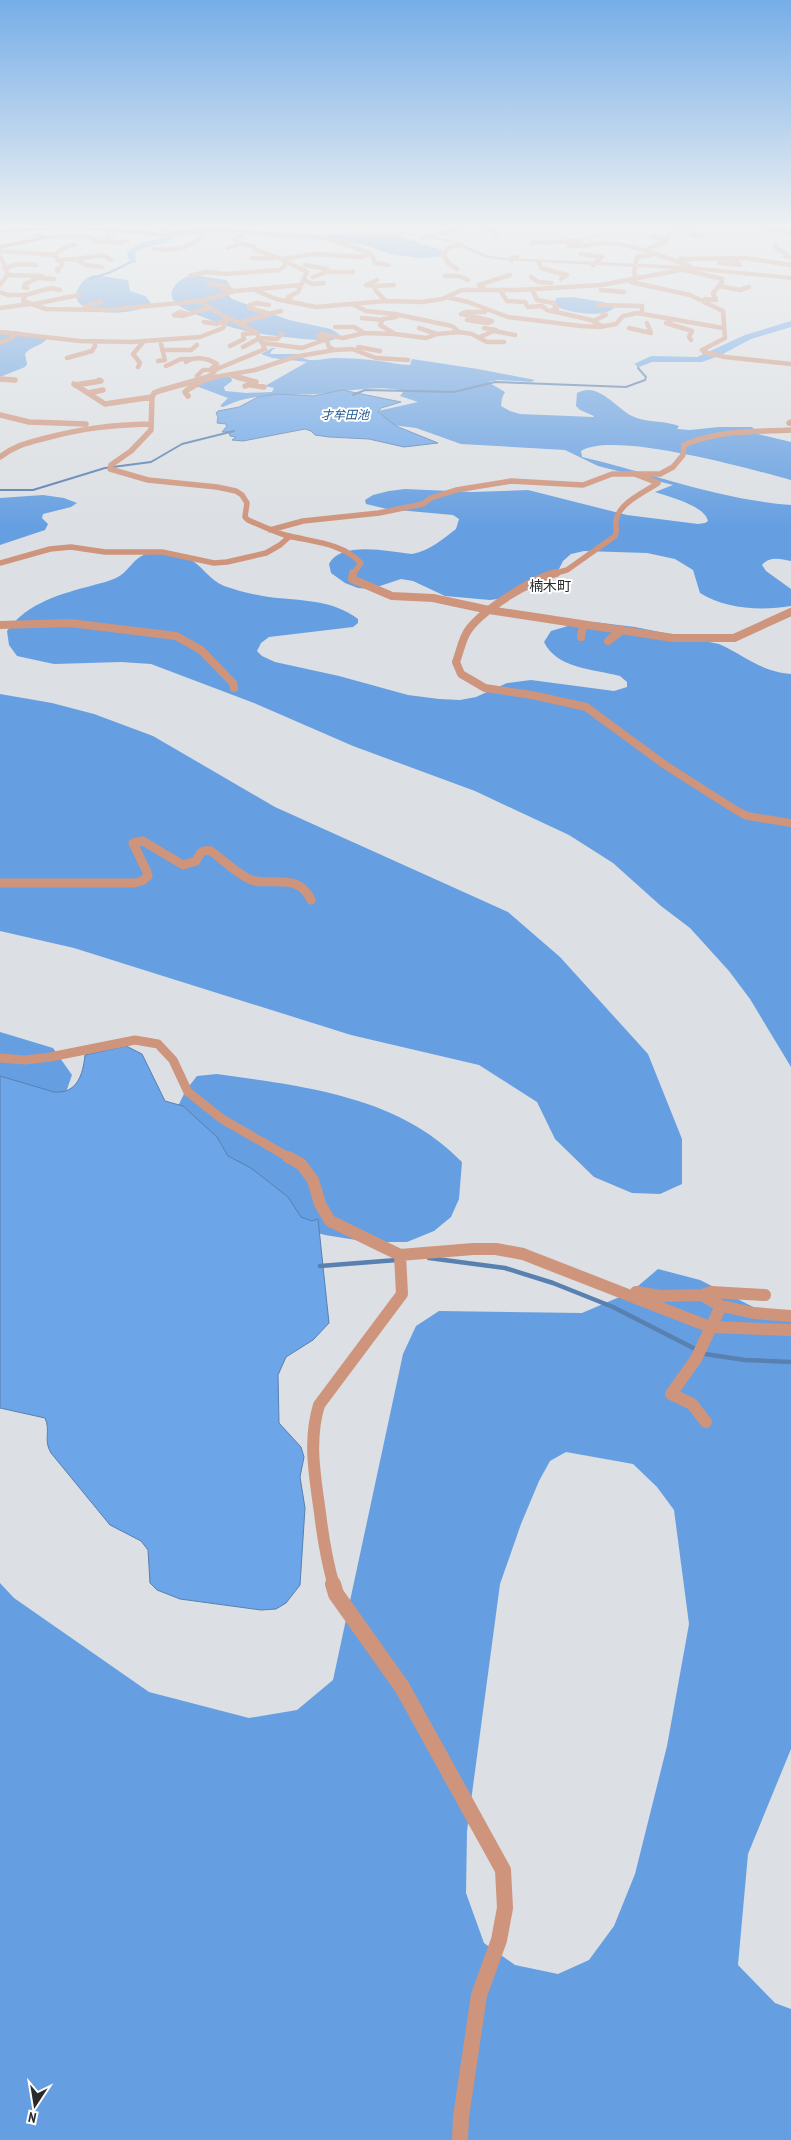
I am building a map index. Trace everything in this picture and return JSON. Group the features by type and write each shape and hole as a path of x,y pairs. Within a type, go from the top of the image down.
{"street":[{"path":"0,332 15,332 46,338 94,341 144,341 210,334 224,327"},
{"path":"188,396 185,392 187,390 206,380 218,369 246,356 264,351 265,349 256,332 245,327"},
{"path":"356,327 364,333"},
{"path":"383,327 395,334"},
{"path":"454,327 480,337 487,342 504,342"},
{"path":"332,352 326,339 318,336 329,334 343,338 364,333 426,338 459,330 462,327"},
{"path":"488,327 496,330 494,331"},
{"path":"621,327 629,331 652,333 650,327"},
{"path":"675,327 692,331 693,339"},
{"path":"717,327 723,328 725,338 702,350 704,352 725,357 791,364"},
{"path":"419,328 437,334"},
{"path":"480,337 494,331 515,335"},
{"path":"0,343 12,338 15,332"},
{"path":"230,346 244,339 243,334 256,332"},
{"path":"167,334 172,339"},
{"path":"210,334 216,338"},
{"path":"243,347 261,341 277,339 282,334"},
{"path":"261,341 302,348 326,339"},
{"path":"158,360 165,360 160,340"},
{"path":"67,358 92,351 95,346 94,341"},
{"path":"138,367 140,362 133,354 144,341"},
{"path":"154,354 191,350 197,345"},
{"path":"380,351 362,347 294,357 261,368 180,385 154,393 152,397 151,430 131,452 110,467 120,474 140,479 236,491 242,495 247,503 245,516 248,520 270,530 343,550 356,556 361,562 353,573 352,579 386,594 400,597 432,598 489,610 672,638 734,638 791,612"},
{"path":"345,349 357,350 376,358 408,360"},
{"path":"163,352 177,353"},
{"path":"166,366 181,359 188,361 195,358 214,361 217,364 212,368"},
{"path":"197,376 202,370 218,369"},
{"path":"229,376 256,382 248,386 264,387"},
{"path":"0,379 15,380"},
{"path":"99,380 101,381 74,384 105,404"},
{"path":"160,383 180,385"},
{"path":"88,393 106,392 94,396"},
{"path":"98,405 152,397"},
{"path":"122,407 129,404 127,400"},
{"path":"0,415 29,422 152,424"},
{"path":"0,457 13,447 81,429 122,424"},
{"path":"270,530 303,521 379,513 423,504 431,498 456,490 497,483 511,481 583,485 612,474 660,474 673,467 683,456 684,445 694,440 739,432 791,430"},
{"path":"632,473 658,483 622,508 616,521 618,529 615,536 567,570 542,577 489,610 468,630 456,662 461,674 485,688 532,695 586,708 665,765 734,809 747,816 791,823"},
{"path":"0,564 55,548 71,547 114,553 162,552 214,563 227,562 266,553 280,545 290,536"},
{"path":"0,625 39,626 70,623 176,636 199,647 233,683 234,688"},
{"path":"581,637 583,625"},
{"path":"608,642 622,630"},
{"path":"0,883 134,883 142,881 148,876 147,871 134,851 133,843 143,841 183,865 196,862 201,852 205,850 211,851 250,880 260,882 266,880 285,881 308,893 311,900"},
{"path":"0,1058 25,1060 50,1057 135,1040 158,1044 174,1060 188,1092 222,1119 301,1164 313,1180 320,1204 330,1221 400,1255 473,1249 496,1249 523,1254 610,1287 708,1332 791,1330"},
{"path":"400,1255 402,1294 319,1404 314,1421 312,1458 327,1563 336,1594 402,1687 504,1870 504,1908 499,1940 480,1995 461,2116 460,2140"},
{"path":"610,1287 660,1296 702,1295 711,1292 765,1295"},
{"path":"702,1295 721,1306 754,1313 791,1316"},
{"path":"706,1422 692,1404 671,1394 696,1359 721,1306"}],"shaded area":[{"path":"231,327 321,327 331,329 339,334 338,338 329,341 268,335"},
{"path":"0,330 21,332 47,339 25,354 27,364 25,367 0,377"},
{"path":"276,348 270,354 298,354 311,360 352,358 410,365 412,359 535,380 531,382 498,380 488,382 505,392 501,406 520,414 593,417 576,406 577,393 592,390 606,397 632,416 643,420 673,424 679,426 677,429 752,427 754,433 791,442 791,480 715,460 651,448 622,445 598,446 581,451 582,457 712,492 738,498 791,505 791,561 772,559 762,565 766,571 791,589 791,606 780,608 744,607 710,598 700,593 693,570 675,559 647,553 584,551 571,554 563,561 559,569 536,587 505,598 490,600 445,596 413,581 401,579 371,589 358,588 345,583 331,573 329,564 335,557 344,552 367,549 412,554 441,541 456,529 459,519 453,515 387,509 366,504 365,500 373,495 389,491 405,489 472,492 528,490 627,515 698,524 708,521 700,510 693,506 655,492 673,485 598,466 565,450 461,444 416,428 392,425 378,411 418,402 400,396 403,392 400,390 369,389 257,397 234,402 223,407 220,406 228,398 196,386 218,376 231,377 232,381 224,387 225,391 246,393 272,392 274,388 265,386 307,362 272,358 261,354"},
{"path":"43,495 64,498 77,503 71,507 43,514 42,518 48,524 45,530 0,545 0,498"},
{"path":"146,554 178,555 188,558 219,583 235,590 263,596 327,604 348,612 358,619 358,623 353,627 269,637 261,643 257,651 262,656 275,662 339,676 408,695 460,700 476,697 507,683 531,680 614,691 627,687 627,682 620,676 567,663 550,651 544,642 551,631 578,623 594,622 635,627 719,644 770,670 791,674 791,1067 750,999 729,971 690,928 661,906 613,863 569,835 475,791 353,746 254,703 151,664 121,662 54,664 17,656 9,645 7,631 15,621 35,606 69,592 116,578 137,559"},
{"path":"0,694 52,703 94,714 153,736 275,807 508,912 560,957 648,1054 682,1139 682,1184 660,1194 632,1193 594,1177 555,1139 537,1102 479,1065 351,1035 74,948 0,931"},
{"path":"0,1032 53,1048 72,1075 58,1115 0,1134"},
{"path":"217,1074 316,1090 348,1098 379,1108 409,1122 437,1140 462,1162 459,1199 451,1217 434,1231 407,1242 369,1242 325,1235 288,1225 173,1116 186,1090 197,1076"},
{"path":"658,1269 700,1280 765,1313 791,1320 791,1749 748,1854 738,1965 775,2003 791,2009 791,2140 0,2140 0,1583 14,1598 149,1692 249,1718 297,1710 333,1680 403,1354 416,1326 439,1311 582,1313 631,1292","holes":["566,1452 633,1464 657,1487 674,1510 689,1624 667,1746 635,1874 614,1926 589,1960 558,1974 515,1965 484,1943 466,1893 467,1831 500,1584 521,1524 539,1481 550,1461"]}],"water":[{"name":"才牟田池","path":"342,390 401,402 381,408 378,412 396,426 438,443 404,447 369,439 315,435 305,429 243,441 232,440 236,437 230,436 229,432 222,432 227,426 226,424 217,423 218,417 216,413 218,411 239,407 258,397 278,394 313,396"},
{"path":"126,1046 142,1054 165,1101 183,1106 217,1137 228,1156 251,1168 288,1197 301,1217 312,1221 318,1219 329,1323 313,1340 286,1357 278,1375 279,1423 301,1447 304,1457 300,1477 305,1508 300,1585 286,1603 276,1609 261,1610 180,1599 157,1590 150,1583 148,1550 141,1541 110,1525 51,1453 45,1418 0,1408 0,1076 54,1092 62,1092 68,1090 77,1082 83,1070 85,1055"}],"waterway":[{"path":"639,364 651,359 698,360 715,354 748,337 782,327"},
{"path":"353,395 365,390 454,392 495,382 626,387 645,380 646,377 638,368 639,364"},
{"path":"0,490 33,490 105,468 151,462 182,444 234,431"},
{"path":"429,1258 505,1268 553,1283 613,1307 705,1354 745,1360 791,1362"},
{"path":"320,1266 397,1260"}],"district":[{"name":"楠木町","path":"550,586"}]}
